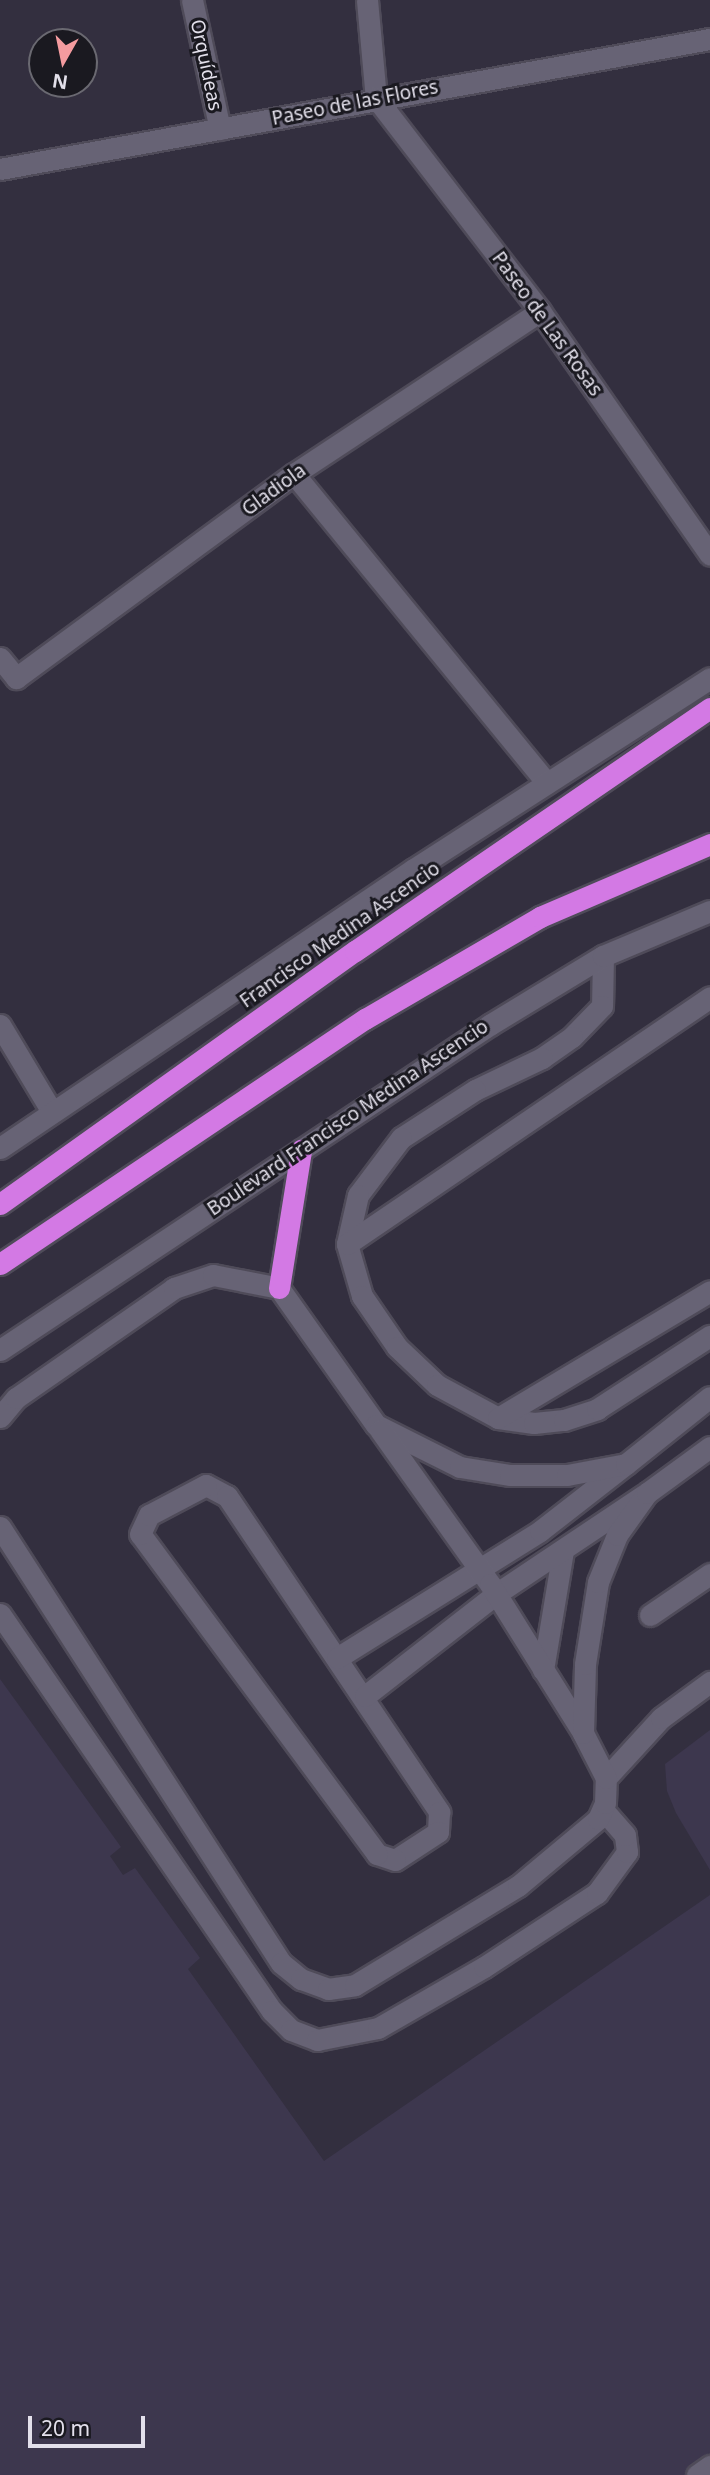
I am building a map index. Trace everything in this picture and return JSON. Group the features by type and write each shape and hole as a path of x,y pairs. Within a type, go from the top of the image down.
{"highway":[{"name":"Francisco Medina Ascencio","path":"0,1204 686,723 710,710"},
{"path":"0,1264 365,1020 540,917 710,844"},
{"path":"279,1288 301,1150"}],"street":[{"name":"Orquídeas","path":"192,0 220,129"},
{"path":"367,0 376,98"},
{"name":"Paseo de las Flores","path":"0,169 376,98 710,39"},
{"name":"Paseo de Las Rosas","path":"376,98 540,311 710,555"},
{"name":"Gladiola","path":"0,658 16,678 294,474 540,311"},
{"path":"294,474 547,783"},
{"name":"Francisco Medina Ascencio","path":"0,1148 547,783 710,678"},
{"name":"Boulevard Francisco Medina Ascencio","path":"0,1350 491,1024 603,956 710,911"},
{"path":"603,956 602,1006 572,1037 542,1058 475,1090 401,1138 359,1195 347,1244 362,1296 397,1347 437,1385 498,1418 564,1420 597,1409 710,1336"},
{"path":"347,1244 710,997"},
{"path":"0,1025 52,1112"},
{"path":"0,1417 16,1398 174,1287 213,1275 279,1288 480,1570 583,1733 606,1778 603,1810 558,1857 518,1886 355,1985 328,1989 301,1979 281,1963 0,1527"},
{"path":"498,1418 710,1291"},
{"path":"337,1658 550,1524 710,1397"},
{"path":"376,1425 449,1462 487,1473 567,1475 626,1464"},
{"path":"365,1696 496,1594 647,1493 710,1447"},
{"path":"206,1485 227,1496 337,1658 365,1696 439,1812 438,1832 395,1860 377,1854 140,1534 149,1514 206,1485"},
{"path":"583,1733 585,1664 598,1582 617,1535 647,1493"},
{"path":"542,1670 563,1549"},
{"path":"650,1615 710,1574"},
{"path":"0,1614 272,2011 291,2030 317,2040 378,2028 484,1967 597,1893 627,1852 625,1835 603,1810"},
{"path":"606,1778 661,1718 710,1682"},
{"path":"697,2475 710,2466"}],"shaded area":[{"path":"0,1679 121,1847 110,1856 123,1875 135,1868 200,1958 188,1969 324,2161 710,1895 710,2475 0,2475"},
{"path":"710,1730 710,1870 676,1813 667,1791 665,1764"}]}
